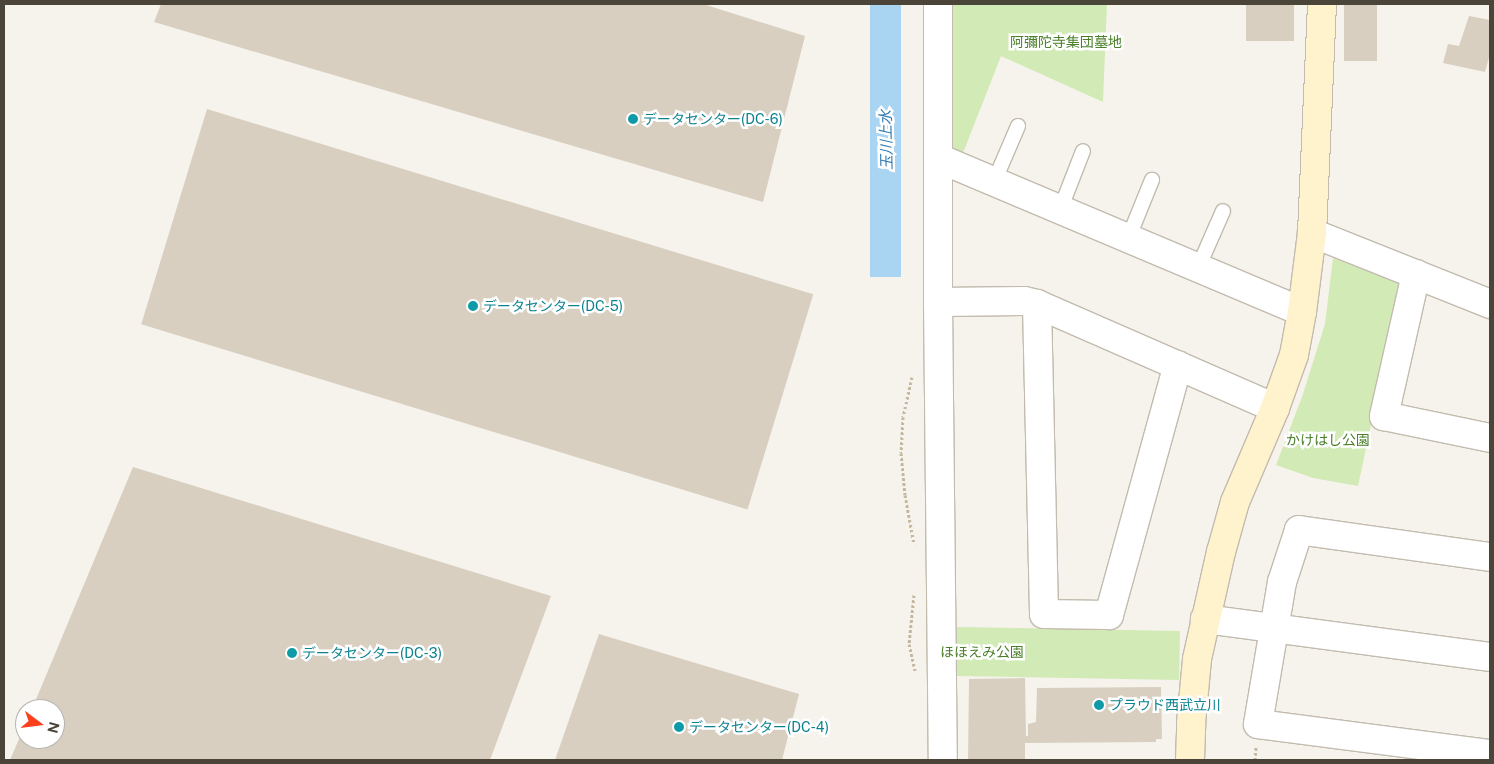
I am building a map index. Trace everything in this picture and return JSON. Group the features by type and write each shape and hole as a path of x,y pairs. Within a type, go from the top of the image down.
{"street":[{"path":"938,4 938,302 943,760"},
{"path":"1190,760 1197,659 1220,552 1235,502 1275,408 1294,355 1302,312 1312,233 1322,4"},
{"path":"938,158 1302,312"},
{"path":"1312,233 1490,304"},
{"path":"1416,274 1384,416 1490,438"},
{"path":"938,302 1024,301 1038,304 1275,408"},
{"path":"1038,304 1044,614 1109,615 1178,365"},
{"path":"1490,557 1299,530 1282,582 1258,724 1490,754"},
{"path":"1205,620 1490,656"}],"lane":[{"path":"994,182 1018,126"},
{"path":"1060,210 1083,151"},
{"path":"1128,239 1152,180"},
{"path":"1198,268 1223,211"}],"path":[{"path":"914,369 903,417 901,453 905,495 915,552"},
{"path":"915,588 909,644 917,676"}],"green space":[{"name":"阿彌陀寺集団墓地","path":"952,4 1107,4 1103,102 1001,56 963,153 951,147"},
{"name":"かけはし公園","path":"1333,258 1401,284 1358,486 1313,478 1276,465 1302,397 1325,324"},
{"name":"ほほえみ公園","path":"957,627 1180,631 1179,680 956,676"}],"water":[{"name":"玉川上水","path":"870,4 901,4 901,277 870,277"}],"building":[{"name":"データセンター(DC-6)","path":"161,4 703,4 805,36 763,202 154,22"},
{"path":"1246,4 1294,4 1294,41 1246,41"},
{"path":"1344,4 1377,4 1377,61 1344,61"},
{"path":"1469,16 1490,20 1490,54 1485,72 1443,63 1448,44 1459,46"},
{"name":"データセンター(DC-5)","path":"207,109 813,294 748,510 141,324"},
{"name":"データセンター(DC-3)","path":"133,467 551,596 490,760 10,760 15,748 65,749 65,699 36,699"},
{"name":"データセンター(DC-4)","path":"599,634 799,694 782,760 555,760"},
{"name":"プラウド西武立川","path":"1025,678 1026,736 1028,736 1028,724 1036,722 1037,688 1161,687 1162,739 1156,739 1156,742 1025,743 1025,760 968,760 969,679"}],"place":[{"name":"データセンター(DC-6)","path":"633,119"},
{"name":"データセンター(DC-5)","path":"473,306"},
{"name":"データセンター(DC-3)","path":"292,653"},
{"name":"プラウド西武立川","path":"1099,705"},
{"name":"データセンター(DC-4)","path":"679,727"}]}
